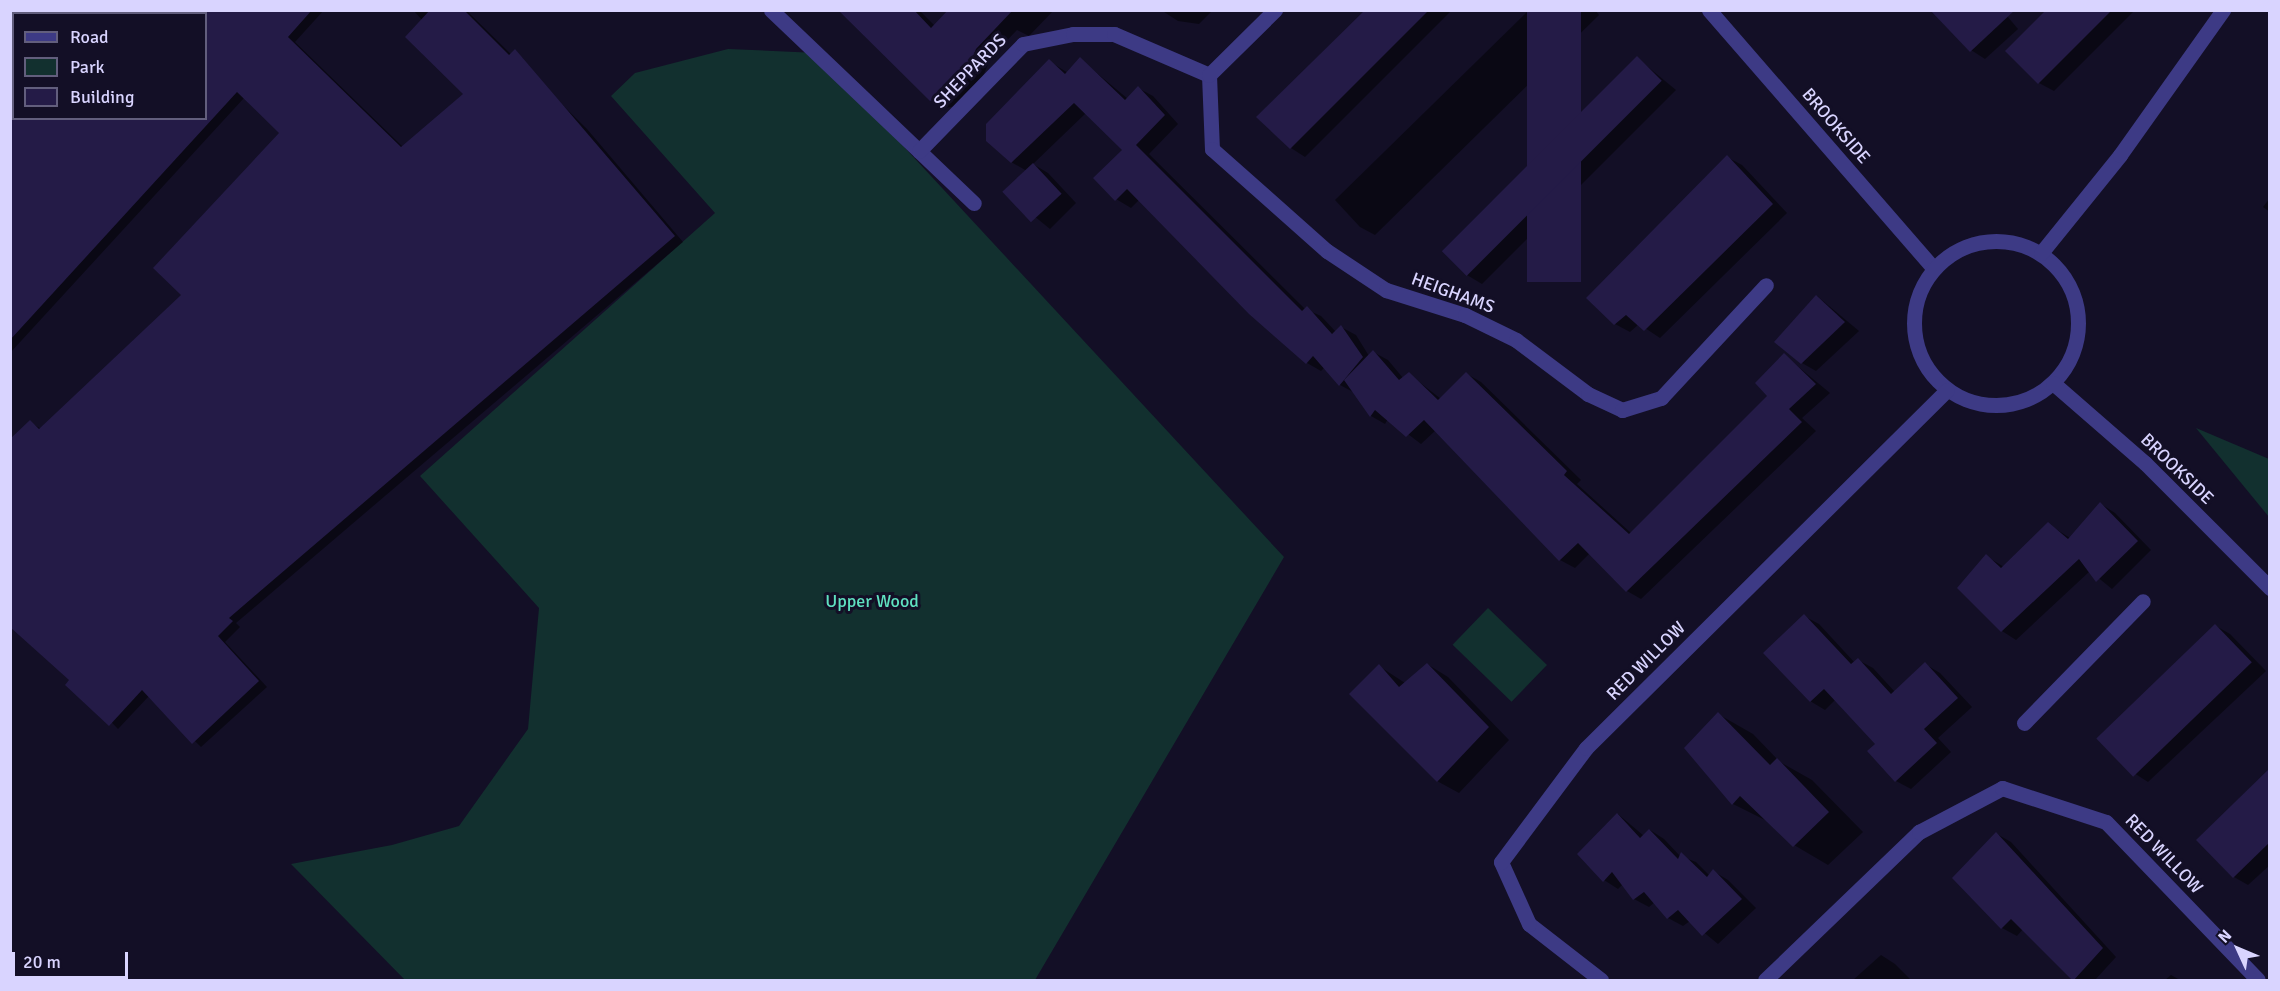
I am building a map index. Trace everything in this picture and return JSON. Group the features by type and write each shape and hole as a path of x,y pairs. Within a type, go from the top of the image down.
{"street":[{"path":"771,10 974,203"},
{"path":"1209,75 1275,10"},
{"name":"BROOKSIDE","path":"1709,10 1933,268"},
{"path":"2041,253 2120,155 2223,10"},
{"name":"SHEPPARDS","path":"919,151 1023,44 1073,34 1114,34 1209,75"},
{"name":"HEIGHAMS","path":"1209,75 1212,149 1327,251 1386,290 1465,315 1516,340 1588,394 1622,410 1661,398 1766,285"},
{"path":"1996,240 2019,243 2041,253 2059,269 2073,290 2079,314 2078,340 2069,363 2054,383 2029,399 2002,406 1973,403 1947,390 1928,371 1916,346 1913,319 1919,292 1933,268 1952,253 1972,243 1996,240"},
{"name":"BROOKSIDE","path":"2054,383 2145,463 2270,588"},
{"name":"RED WILLOW","path":"1601,981 1529,924 1501,862 1586,748 1947,390"},
{"path":"2024,723 2143,601"},
{"name":"RED WILLOW","path":"1765,981 1919,832 2002,788 2106,822 2258,981"}],"green space":[{"name":"Upper Wood","path":"728,49 817,53 1284,557 1035,980 405,980 291,864 392,845 459,826 528,729 539,608 420,476 715,213 611,96 635,73"},
{"path":"2196,428 2269,459 2269,517"},
{"path":"1488,608 1547,665 1512,702 1453,645"}],"building":[{"path":"206,10 312,10 288,37 401,147 463,94 405,37 430,10 464,10 509,55 515,49 675,236 229,618 233,621 218,636 259,681 192,744 142,690 109,726 65,685 69,680 10,627 10,439 30,420 39,429 181,295 153,268 279,133 237,92 10,340 10,118 12,120 207,120"},
{"path":"838,10 914,10 931,28 948,10 1013,10 976,49 957,96 930,101"},
{"path":"1365,10 1429,10 1290,149 1256,117"},
{"path":"1527,10 1581,10 1581,282 1527,282"},
{"path":"1930,10 2015,10 1970,52"},
{"path":"2046,10 2112,10 2038,84 2005,51"},
{"path":"1637,56 1662,81 1467,276 1442,251"},
{"path":"1080,57 1125,100 1138,86 1165,115 1136,145 1302,311 1307,306 1332,334 1341,325 1363,357 1339,386 1313,356 1306,364 1249,314 1127,189 1115,201 1093,178 1122,150 1074,103 1011,163 986,141 986,124 1049,59 1065,74"},
{"path":"1727,155 1773,204 1644,331 1626,315 1614,325 1586,298"},
{"path":"1033,163 1062,194 1031,222 1002,192"},
{"path":"1816,295 1845,322 1801,364 1774,342"},
{"path":"1373,350 1399,380 1409,372 1438,400 1466,372 1567,471 1564,475 1629,534 1767,396 1755,383 1784,353 1816,384 1789,409 1802,422 1626,592 1578,543 1559,561 1424,420 1406,437 1375,410 1370,417 1344,380"},
{"path":"2100,502 2138,541 2096,582 2079,559 2001,632 1957,588 1986,554 2001,568 2048,522 2068,539"},
{"path":"1804,614 1851,664 1858,658 1891,694 1925,662 1958,698 1924,729 1937,743 1895,782 1867,751 1875,744 1824,689 1810,702 1763,653"},
{"path":"2215,624 2252,662 2133,777 2096,739"},
{"path":"1427,663 1489,727 1437,782 1349,694 1379,664 1399,687"},
{"path":"1718,712 1770,765 1777,758 1829,812 1793,847 1740,796 1732,805 1684,748"},
{"path":"2270,768 2270,842 2233,878 2196,840"},
{"path":"1617,813 1640,838 1649,829 1678,859 1681,852 1707,877 1713,869 1742,899 1702,936 1678,910 1667,919 1644,892 1633,900 1612,872 1603,882 1577,854"},
{"path":"1996,832 2103,948 2073,981 2011,919 2001,929 1952,878"}]}
